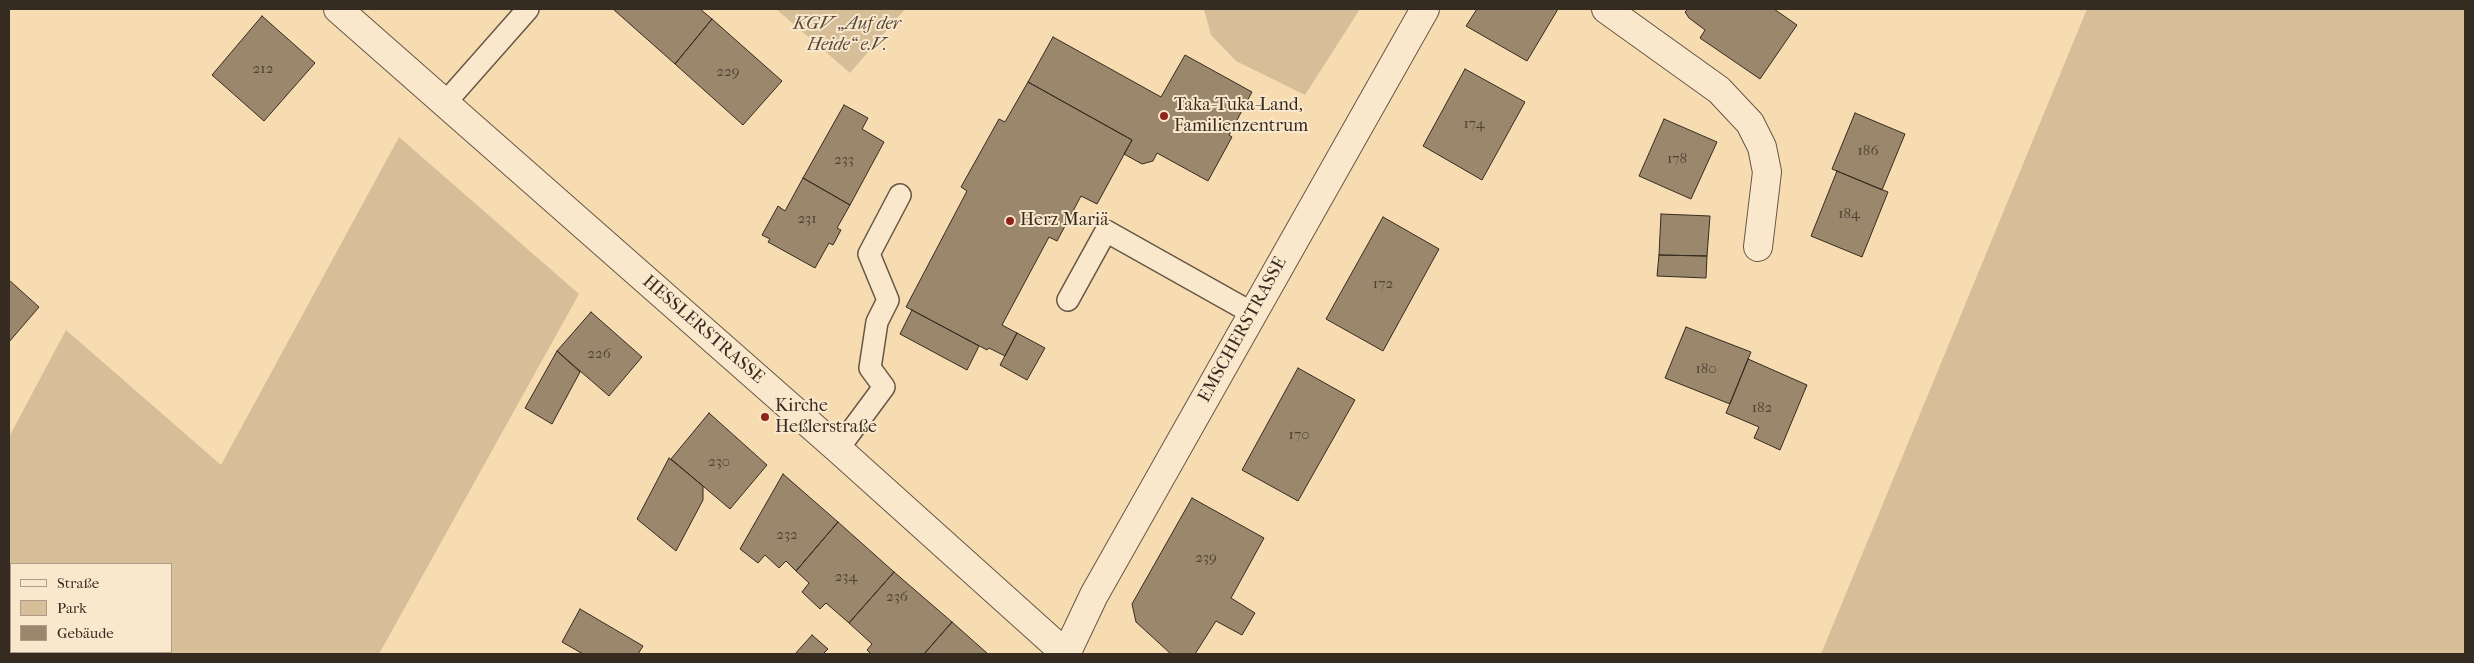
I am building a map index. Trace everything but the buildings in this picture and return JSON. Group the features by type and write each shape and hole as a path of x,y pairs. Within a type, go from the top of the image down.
{"street":[{"name":"HESSLERSTRASSE","path":"338,9 838,449 1066,654"},
{"name":"EMSCHERSTRASSE","path":"1066,654 1094,595 1425,9"},
{"path":"1606,9 1719,90 1740,110 1753,128 1762,146 1768,172 1766,199 1758,247"}],"lane":[{"path":"445,103 528,9"},
{"path":"838,449 884,387 870,368 877,322 888,300 869,254 900,195"},
{"path":"1068,300 1106,231 1252,313"}],"green space":[{"name":"KGV „Auf der Heide“ e.V.","path":"776,9 905,9 850,73"},
{"path":"1204,9 1360,9 1305,95 1236,61 1211,35"},
{"path":"2087,9 2465,9 2465,654 1821,654"},
{"path":"399,137 579,294 379,654 9,654 9,437 66,330 221,465"}],"place":[{"name":"Taka-Tuka-Land, Familienzentrum","path":"1164,116"},
{"name":"Herz Mariä","path":"1010,221"},
{"name":"Kirche Heßlerstraße","path":"765,417"}]}
